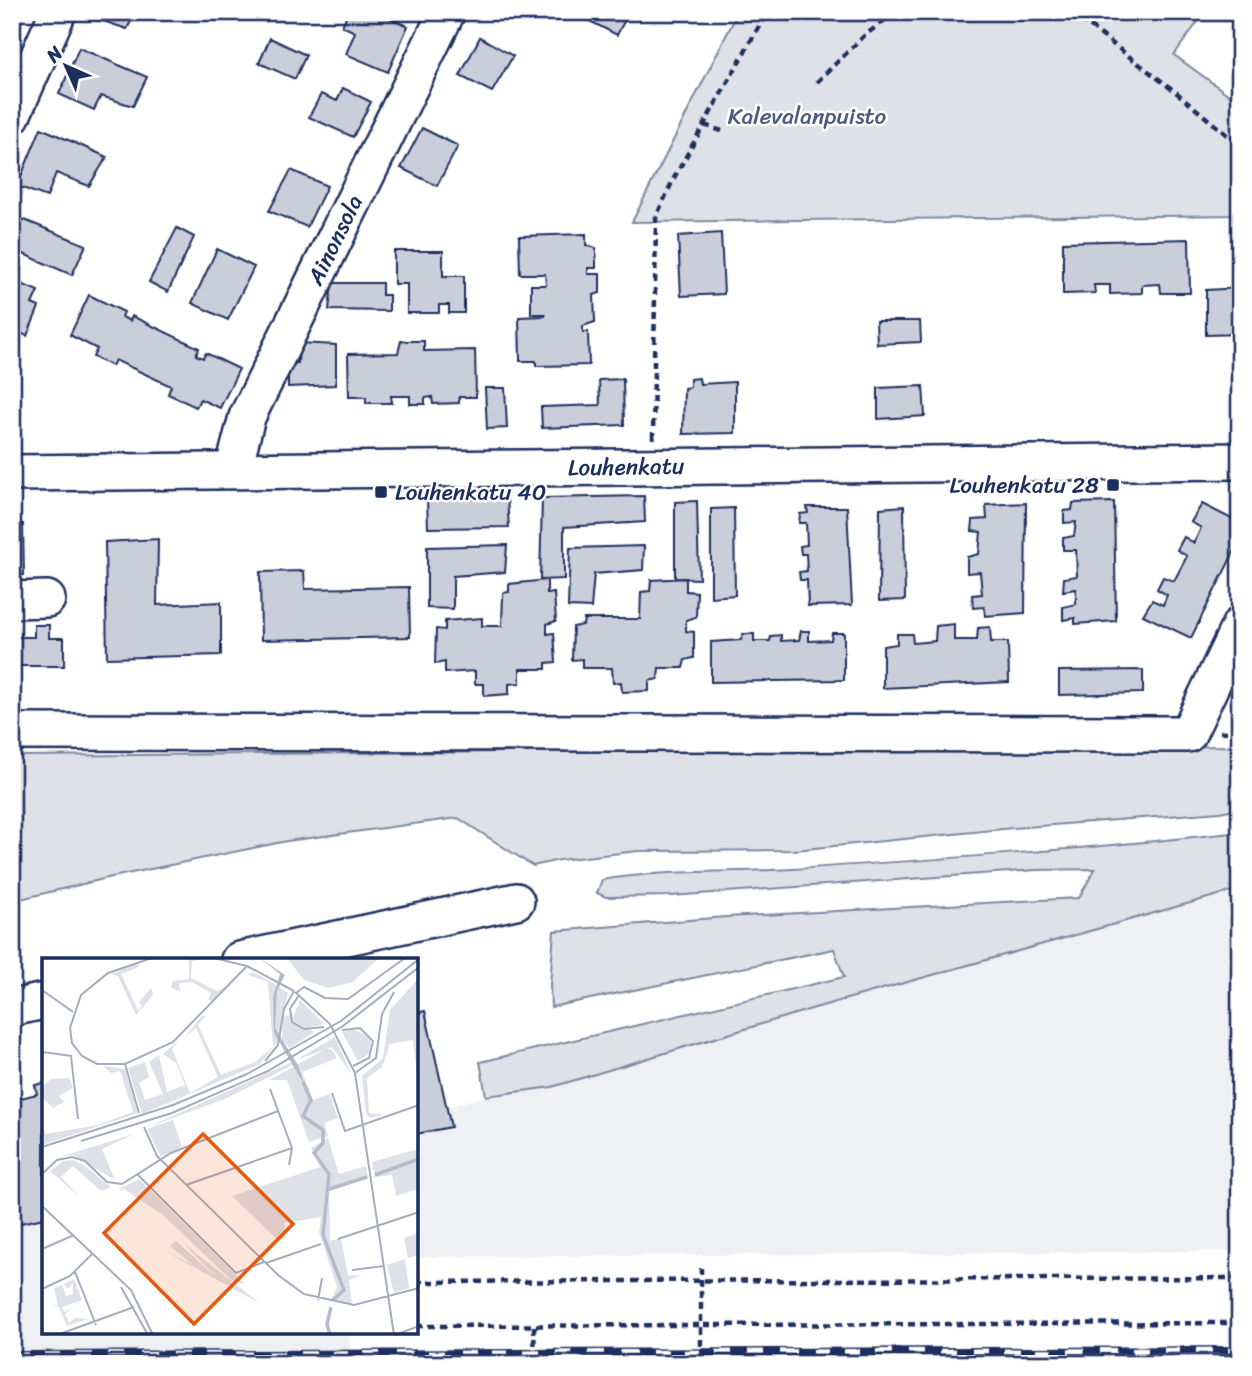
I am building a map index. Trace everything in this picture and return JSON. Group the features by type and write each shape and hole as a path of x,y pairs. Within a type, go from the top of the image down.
{"street":[{"path":"12,116 58,12"},
{"name":"Ainonsola","path":"233,471 247,417 446,13"},
{"name":"Louhenkatu","path":"12,473 1240,461"},
{"path":"12,600 47,599"},
{"path":"12,732 1188,734 1240,625"},
{"path":"248,958 516,901"},
{"path":"12,1007 42,1001"}],"path":[{"path":"653,467 656,217 674,178 767,12"},
{"path":"817,82 864,36 896,12"},
{"path":"1071,12 1177,93 1240,146"},
{"path":"704,125 725,132"},
{"path":"701,1268 701,1346"},
{"path":"418,1282 1240,1278"},
{"path":"418,1326 1240,1323"},
{"path":"534,1326 535,1364"}],"shaded area":[{"path":"1240,889 1240,1251 418,1257 418,1134 451,1127 447,1107 486,1096 552,1087 818,1007"},
{"path":"42,1218 42,1334 350,1334 349,1364 12,1364 12,1225"}],"green space":[{"name":"Kalevalanpuisto","path":"738,12 1205,12 1174,55 1240,103 1240,215 632,222"},
{"path":"1240,746 1240,808 1220,812 1013,828 795,850 638,851 559,860 533,866 458,818 287,841 112,877 12,901 12,756"},
{"path":"1240,832 1240,889 818,1007 552,1087 486,1096 480,1062 844,977 834,949 551,1007 554,931 726,917 1079,898 1095,869 1037,870 671,896 606,897 597,893 602,880 650,874 793,869 961,857"}],"building":[{"path":"96,12 136,12 127,29 94,18"},
{"path":"348,12 376,12 408,26 388,72 346,54 355,32 342,26"},
{"path":"497,12 521,12 516,22"},
{"path":"572,12 629,12 617,35"},
{"path":"12,14 21,18 12,38"},
{"path":"480,37 513,56 492,92 460,76"},
{"path":"270,38 306,55 295,79 259,63"},
{"path":"79,48 147,77 133,106 101,96 94,110 59,94"},
{"path":"343,88 371,102 353,137 309,117 321,94 337,101"},
{"path":"41,128 107,157 89,186 56,173 47,197 17,186"},
{"path":"422,128 458,146 437,186 401,168"},
{"path":"291,170 327,186 307,227 269,211"},
{"path":"12,215 86,245 72,275 12,249"},
{"path":"177,228 194,237 168,292 149,282"},
{"path":"721,233 724,294 681,296 678,236"},
{"path":"586,234 586,245 596,248 596,268 588,268 588,274 600,274 600,293 594,295 595,322 583,326 583,332 588,332 589,365 536,366 536,361 520,361 519,317 545,316 531,314 531,285 546,285 545,274 520,274 519,236"},
{"path":"1189,239 1190,293 1161,293 1160,284 1142,285 1142,293 1110,294 1110,285 1094,285 1095,293 1063,294 1063,242"},
{"path":"217,249 254,267 228,320 192,303"},
{"path":"394,251 443,251 443,276 464,276 464,313 449,313 449,305 439,305 439,313 407,313 407,284 394,284"},
{"path":"12,280 38,291 32,304 39,307 27,336 18,332 12,346"},
{"path":"332,283 382,283 382,295 389,295 389,311 329,310"},
{"path":"1240,288 1240,334 1206,335 1206,290"},
{"path":"89,295 124,312 122,317 130,321 132,316 199,348 196,355 203,358 206,353 239,369 220,408 200,399 196,407 168,394 171,386 115,360 112,366 93,357 97,349 70,335"},
{"path":"876,321 920,321 921,342 877,344"},
{"path":"401,341 424,341 424,351 475,350 476,397 459,397 459,403 433,404 432,397 425,398 425,404 410,404 410,396 391,396 392,403 366,403 366,397 349,397 348,354 398,353"},
{"path":"299,343 336,345 336,385 288,387 288,365 298,363"},
{"path":"699,378 700,384 735,382 735,433 683,434 684,388 690,387 690,379"},
{"path":"623,379 624,425 542,428 541,407 600,405 599,380"},
{"path":"923,386 925,416 878,419 878,388"},
{"path":"485,388 505,388 507,428 487,429"},
{"path":"644,496 645,522 564,527 564,579 540,580 542,498"},
{"path":"507,498 509,527 428,528 427,499"},
{"path":"697,501 699,579 675,578 675,502"},
{"path":"1114,502 1116,621 1075,624 1075,618 1063,620 1063,607 1076,604 1076,589 1063,591 1064,578 1077,576 1076,550 1063,550 1063,538 1074,536 1076,522 1064,523 1064,511 1072,510 1073,503"},
{"path":"1026,503 1025,613 985,616 984,607 973,608 972,595 982,594 980,572 967,573 967,557 979,554 981,532 972,531 973,520 987,519 986,505"},
{"path":"1202,504 1240,523 1240,540 1191,638 1143,615 1152,600 1163,605 1167,595 1157,589 1163,577 1174,581 1187,556 1177,550 1184,537 1194,543 1201,528 1191,522"},
{"path":"904,506 905,600 879,601 880,508"},
{"path":"807,507 847,507 852,605 808,606 807,580 800,580 799,572 807,571 806,554 801,554 800,546 807,545 806,523 799,523 800,514 808,513"},
{"path":"734,508 735,595 711,597 711,509"},
{"path":"12,524 23,524 24,575 12,576"},
{"path":"158,539 157,605 221,602 221,655 107,658 105,542"},
{"path":"507,545 505,572 453,576 453,609 427,608 427,547"},
{"path":"644,546 643,570 594,574 591,608 568,607 570,548"},
{"path":"304,571 305,589 409,587 410,637 261,640 260,572"},
{"path":"686,578 686,591 697,592 696,617 686,620 686,631 694,632 694,658 685,660 683,668 659,668 658,679 649,681 649,691 622,692 621,682 613,683 612,668 582,668 582,659 572,660 573,627 583,625 584,619 640,619 641,592 650,591 651,580"},
{"path":"547,580 547,594 554,593 556,621 547,624 547,634 554,633 556,662 546,663 546,669 520,669 520,683 509,684 509,694 484,696 484,684 475,684 475,671 445,673 445,662 435,664 436,629 445,630 445,621 482,618 482,626 502,626 503,593 509,592 509,584"},
{"path":"954,624 954,640 977,640 978,628 990,627 991,642 1008,642 1009,682 883,688 883,646 897,644 897,634 912,634 913,643 935,641 936,626"},
{"path":"34,625 49,625 49,638 64,638 64,666 12,666 12,637 34,637"},
{"path":"801,631 809,631 809,641 831,640 832,633 844,633 844,680 711,682 711,642 741,640 743,634 754,634 754,641 770,641 771,636 781,635 781,641 799,640"},
{"path":"1143,670 1143,693 1059,695 1059,671"},
{"path":"425,1011 451,1127 418,1134 418,1013"},
{"path":"42,1083 42,1218 12,1225 12,1100 37,1094 35,1085"}],"railway":[{"path":"12,1355 1240,1350"}],"place":[{"name":"Louhenkatu 28","path":"1113,485"},
{"name":"Louhenkatu 40","path":"381,492"}]}
